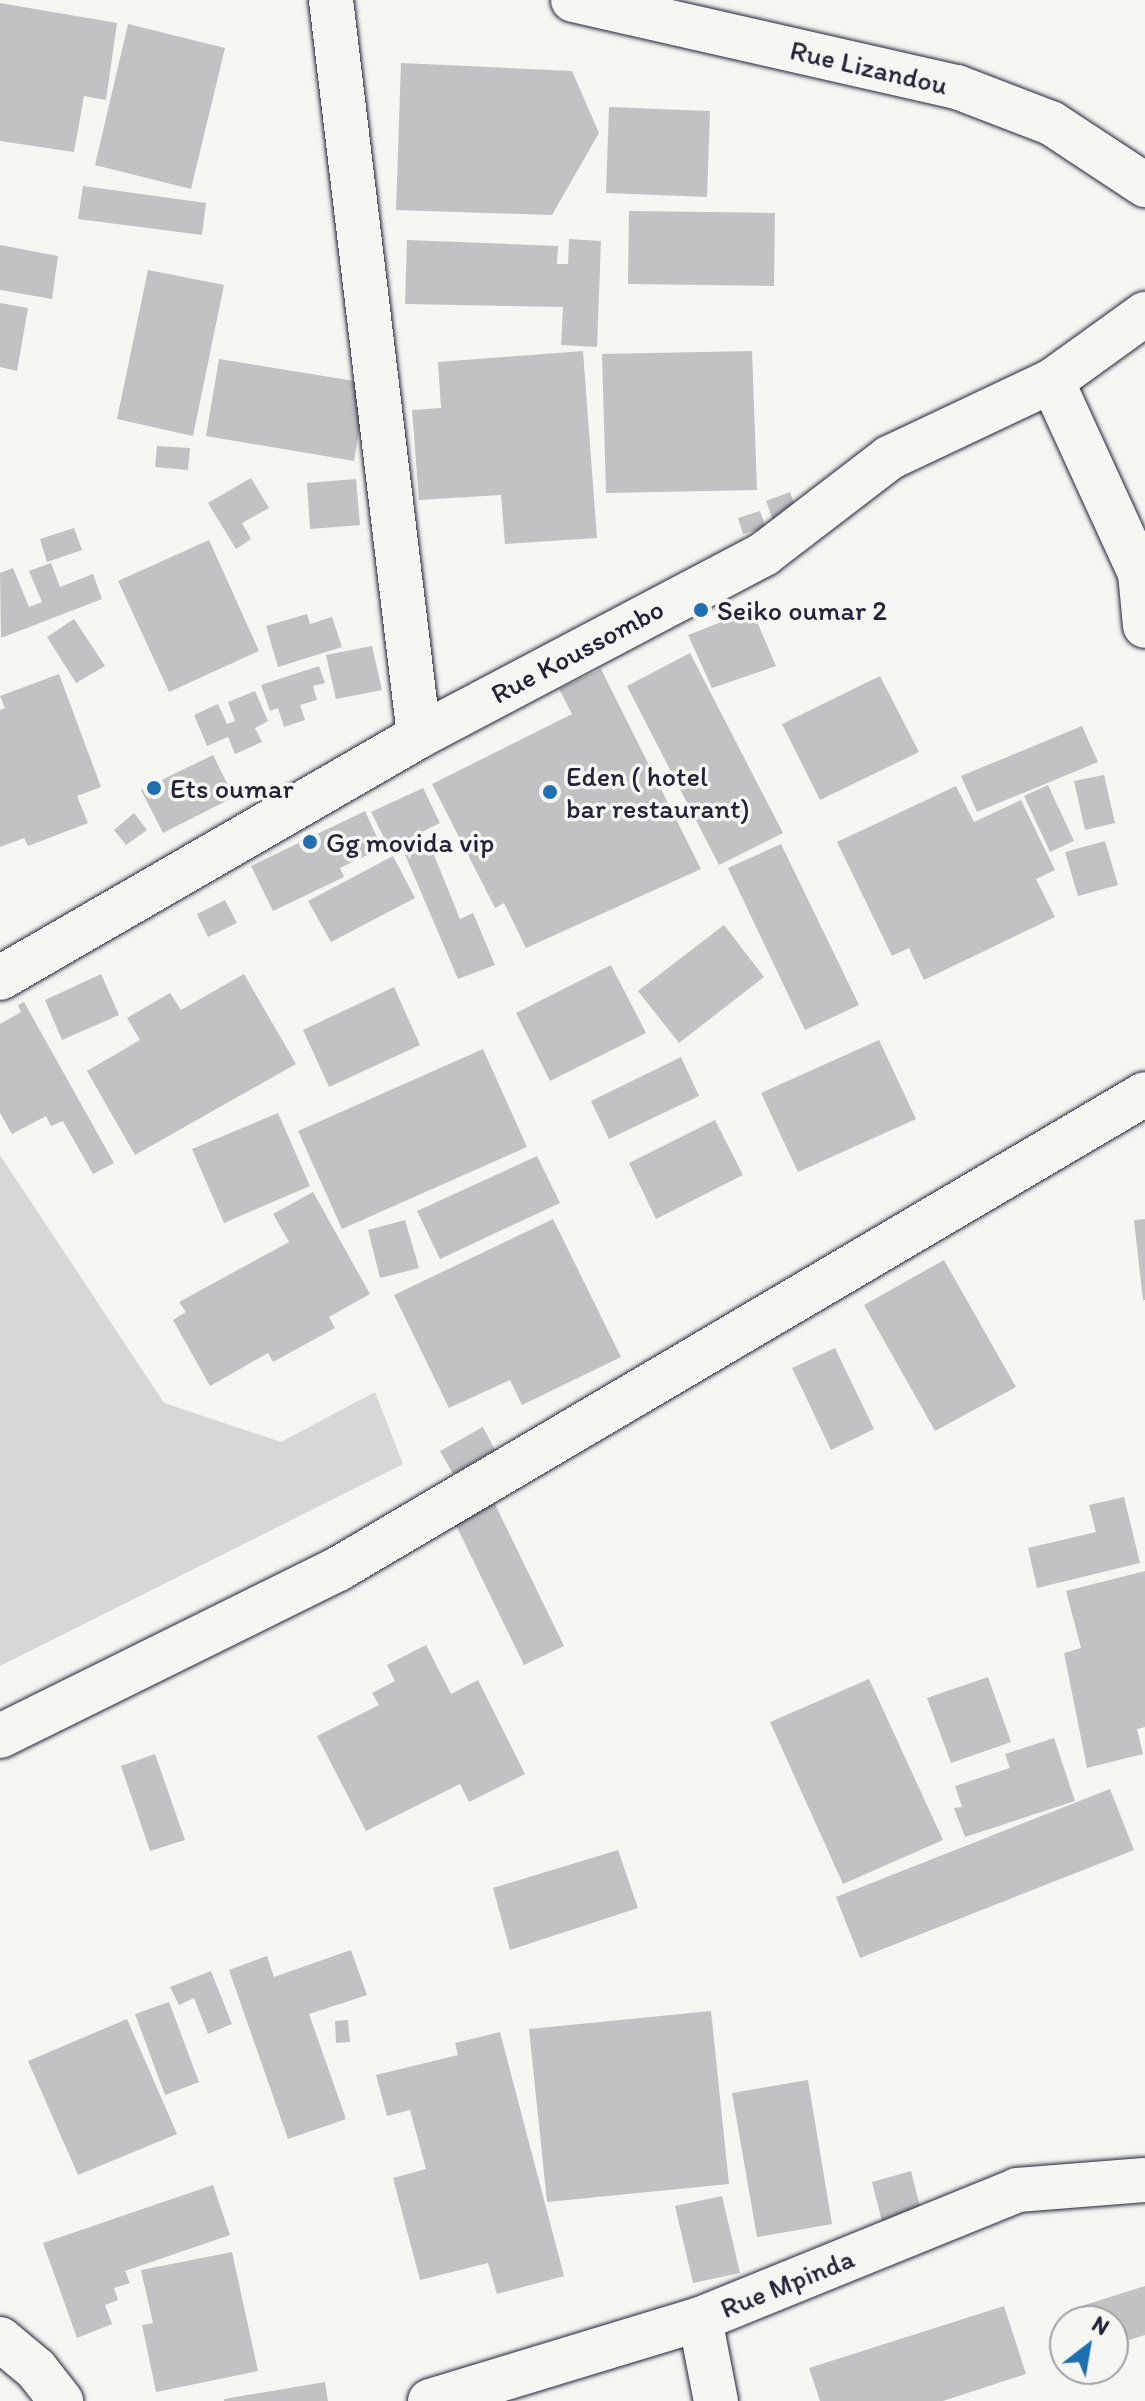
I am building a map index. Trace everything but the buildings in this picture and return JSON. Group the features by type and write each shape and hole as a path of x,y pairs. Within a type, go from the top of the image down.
{"street":[{"path":"331,0 419,736"},
{"name":"Rue Lizandou","path":"573,0 957,87 1051,123 1145,185"},
{"name":"Rue Koussombo","path":"0,978 419,736 764,554 889,458 1052,381 1145,314"},
{"path":"1052,381 1142,573 1145,626"},
{"path":"0,1736 338,1569 1145,1094"},
{"name":"Rue Mpinda","path":"430,2401 700,2319 1017,2190 1145,2180"},
{"path":"700,2319 716,2401"},
{"path":"0,2339 36,2369 61,2401"}],"shaded area":[{"path":"0,1155 164,1403 281,1442 375,1392 403,1464 0,1666"}],"place":[{"name":"Seiko oumar 2","path":"701,610"},
{"name":"Ets oumar","path":"154,788"},
{"name":"Eden ( hotel bar restaurant)","path":"550,792"},
{"name":"Gg movida vip","path":"310,842"}]}
